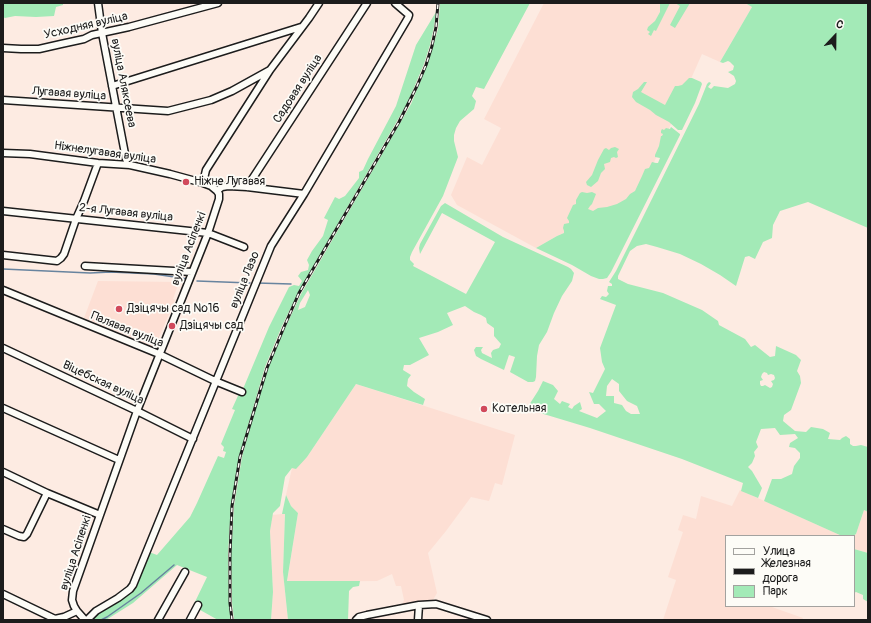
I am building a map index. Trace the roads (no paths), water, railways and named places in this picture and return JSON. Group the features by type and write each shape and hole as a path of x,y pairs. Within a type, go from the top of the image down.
{"street":[{"name":"вуліца Аляксеева","path":"98,3 126,159 130,165"},
{"name":"Усходняя вуліца","path":"3,48 20,50 39,48 84,38 102,32 130,27 218,3"},
{"path":"304,194 228,186 222,187 217,191 211,186 203,183 206,170 270,70 319,3"},
{"name":"Садовая вуліца","path":"247,187 367,3"},
{"name":"вуліца Лазо","path":"86,620 96,611 118,598 133,585 271,246 304,194 408,18 408,15 395,3"},
{"path":"112,86 301,27"},
{"name":"Лугавая вуліца","path":"3,100 168,111 211,100 232,91 270,70"},
{"name":"Ніжнелугавая вуліца","path":"3,153 30,154 98,163 130,165 203,183"},
{"path":"3,255 57,261 61,258 64,254 98,163"},
{"name":"вуліца Асіпенкі","path":"86,620 74,606 72,600 73,591 136,411 208,233 219,199 219,194 217,191"},
{"name":"2-я Лугавая вуліца","path":"3,210 208,233 244,247"},
{"path":"84,266 192,272"},
{"name":"Палявая вуліца","path":"3,290 159,354 215,381 242,392"},
{"name":"Віцебская вуліца","path":"3,348 193,439"},
{"path":"3,408 119,460"},
{"path":"3,472 47,493 100,515"},
{"path":"3,529 24,537 27,534 47,493"},
{"path":"158,620 186,572"},
{"path":"3,594 55,619 64,618 77,611"},
{"path":"356,620 367,614 418,605 436,604 487,620"},
{"path":"190,620 198,605"},
{"path":"418,605 418,620"}],"waterway":[{"path":"3,269 154,274 188,279"},
{"path":"197,281 250,283"},
{"path":"257,283 291,284"},
{"path":"101,620 141,593 174,565"}],"railway":[{"path":"232,620 230,603 232,506 240,457 267,368 299,293 399,122 417,86 432,46 436,27 438,3"}],"place":[{"name":"Ніжне Лугавая","path":"186,182"},
{"name":"Дзіцячы сад №16","path":"119,309"},
{"name":"Дзіцячы сад","path":"172,326"},
{"name":"Котельная","path":"484,409"}]}
